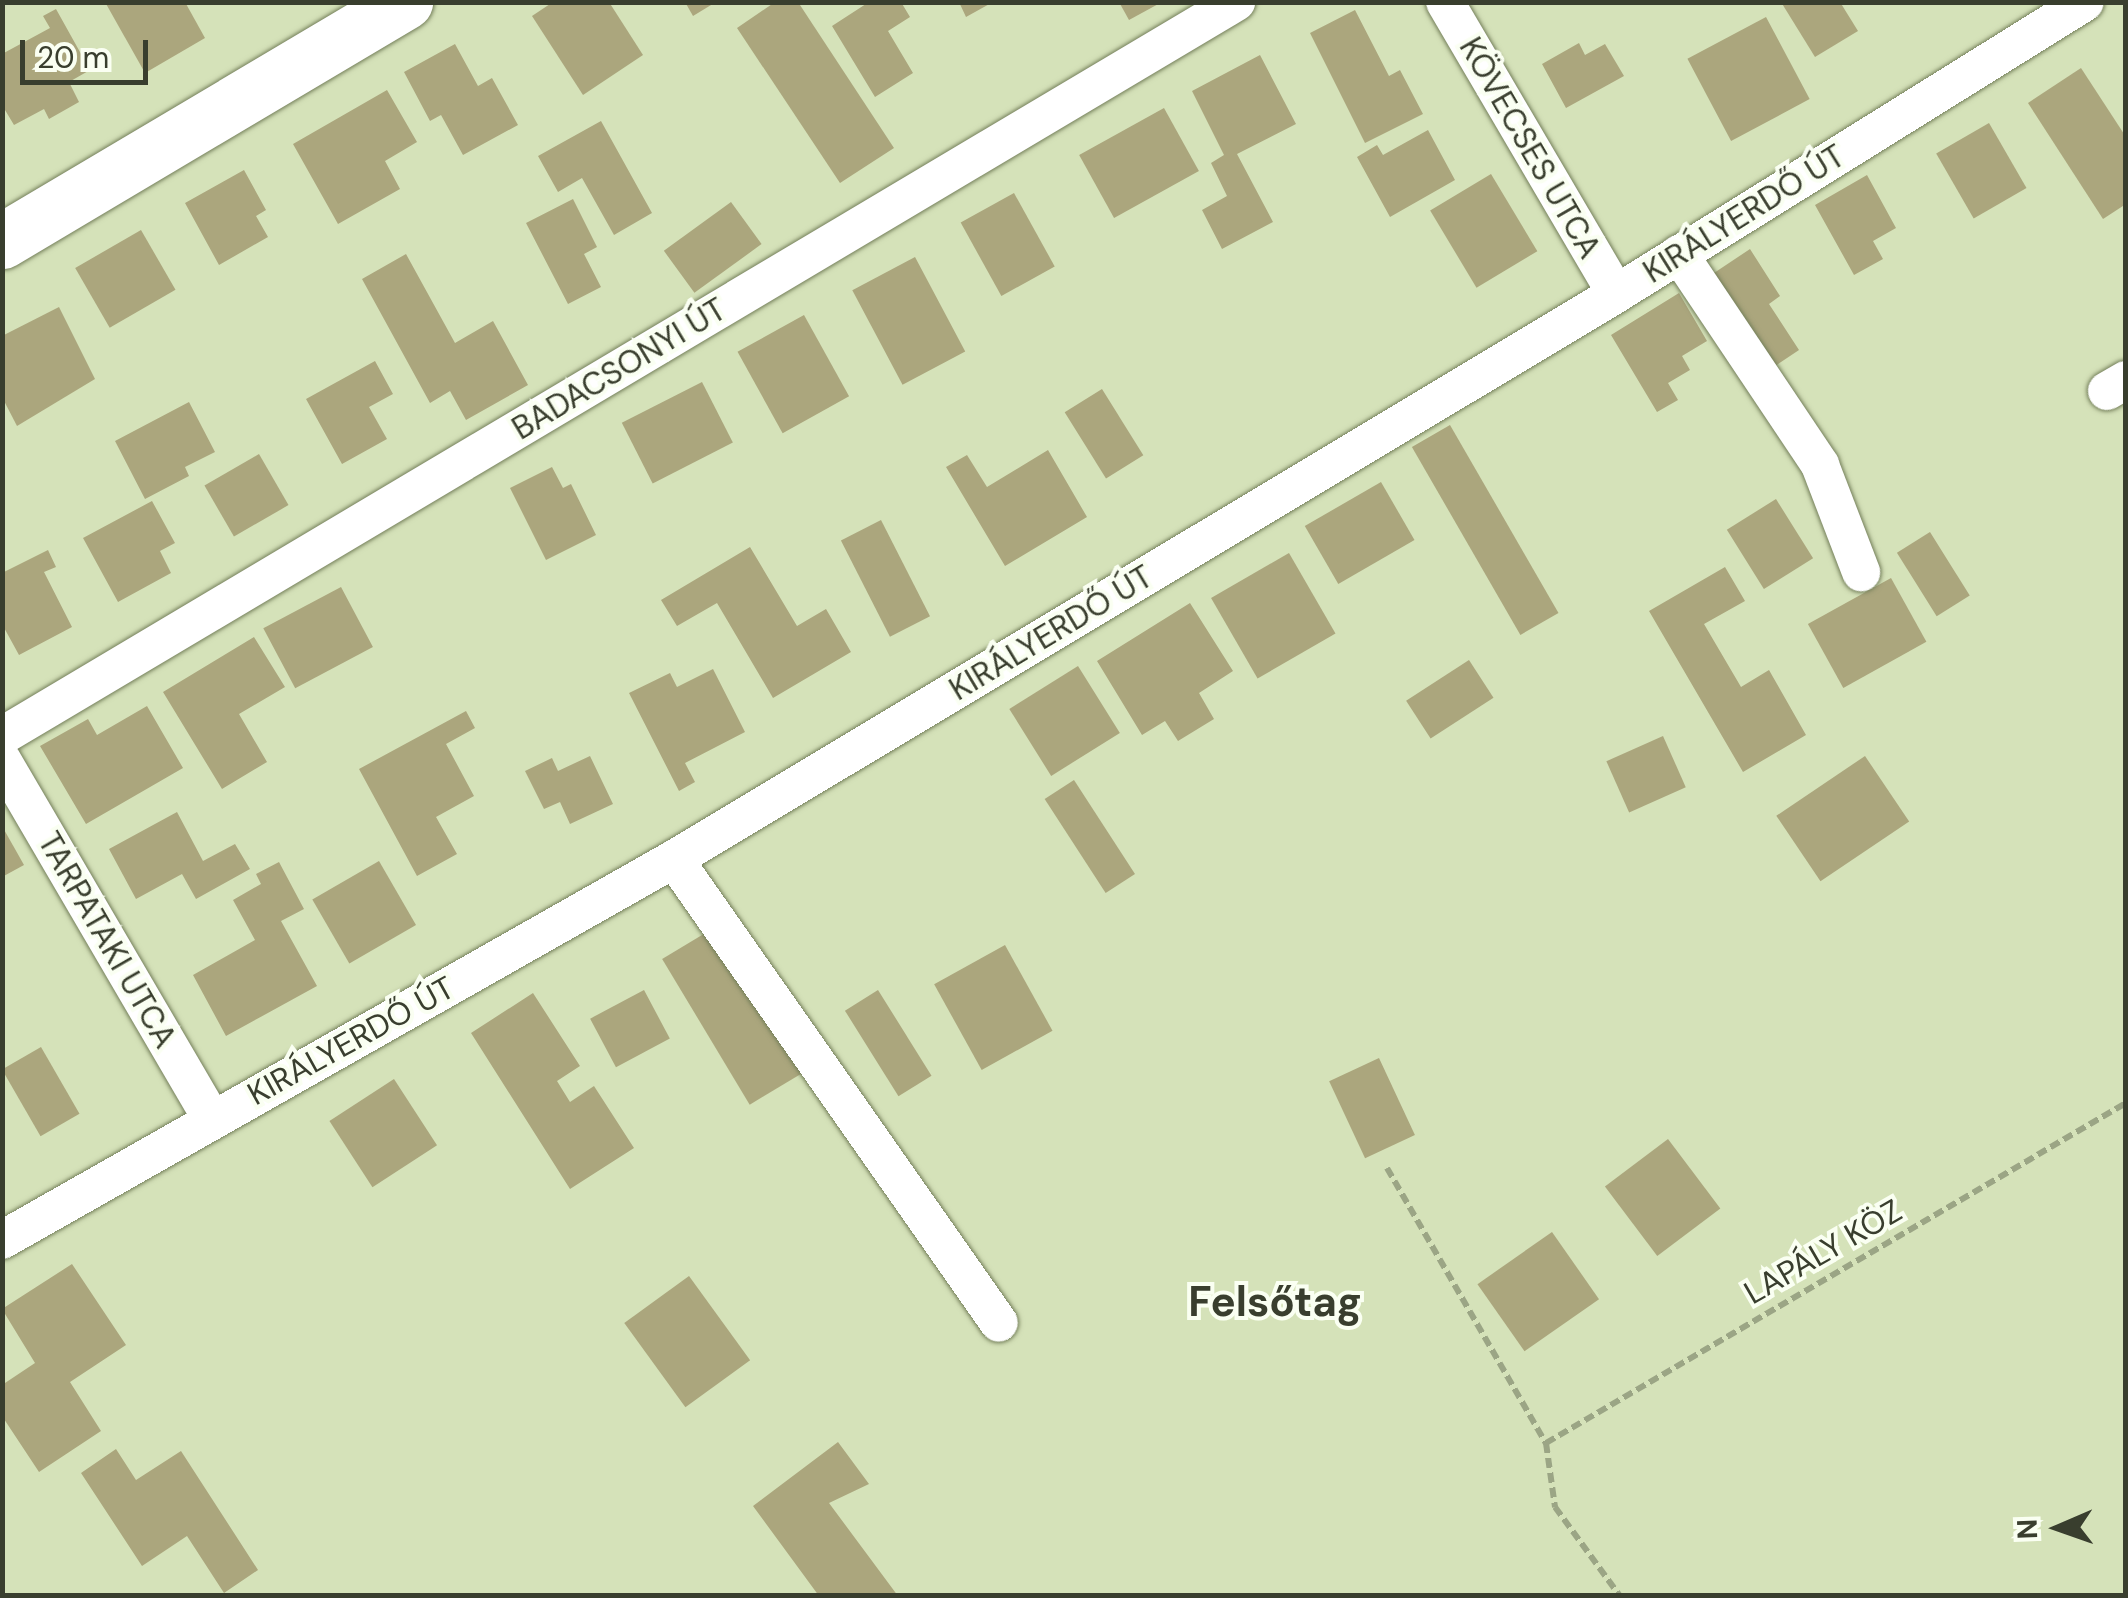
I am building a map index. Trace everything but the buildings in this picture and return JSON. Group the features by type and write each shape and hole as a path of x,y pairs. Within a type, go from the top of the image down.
{"street":[{"path":"2,241 405,2"},
{"name":"BADACSONYI ÚT","path":"2,736 1236,2"},
{"name":"KÖVECSES UTCA","path":"1445,2 1616,294"},
{"name":"KIRÁLYERDŐ ÚT","path":"2,1240 674,859 1616,294 2085,2"},
{"path":"1679,254 1820,465 1861,572"},
{"name":"TARPATAKI UTCA","path":"2,760 212,1119"},
{"path":"674,859 999,1323"}],"path":[{"name":"LAPÁLY KÖZ","path":"1546,1443 2126,1104"},
{"path":"1387,1168 1546,1443 1555,1507 1620,1596"}],"district":[{"name":"Felsőtag","path":"1275,1302"}]}
